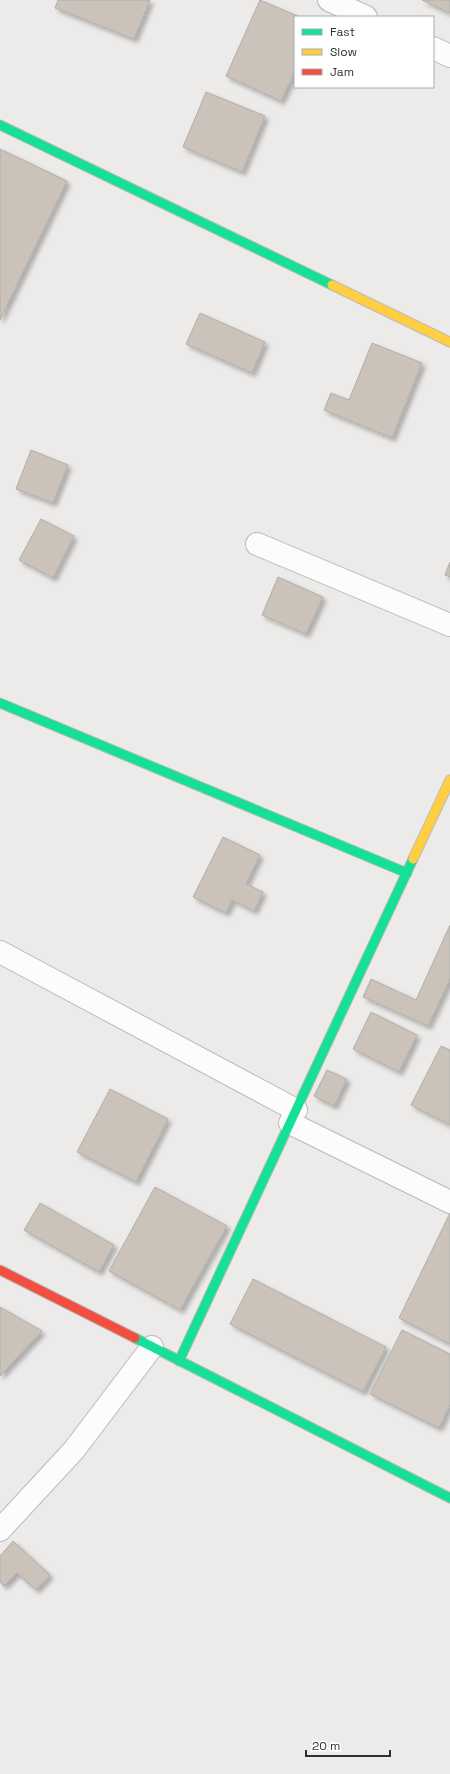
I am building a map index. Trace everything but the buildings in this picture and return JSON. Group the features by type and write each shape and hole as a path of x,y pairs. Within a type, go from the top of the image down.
{"street":[{"path":"329,0 364,16"},
{"path":"434,48 450,56"},
{"path":"0,125 450,342"},
{"path":"257,544 450,625"},
{"path":"0,703 407,873"},
{"path":"179,1361 450,780"},
{"path":"0,952 293,1117 450,1202"},
{"path":"0,1270 450,1498"},
{"path":"0,1530 74,1450 152,1347"}],"traffic: fast":[{"path":"0,125 332,285"},
{"path":"0,703 407,873"},
{"path":"179,1361 413,859"},
{"path":"135,1338 450,1498"}],"traffic: slow":[{"path":"332,285 450,342"},
{"path":"413,859 450,780"}],"traffic: jam":[{"path":"0,1270 135,1338"}]}
